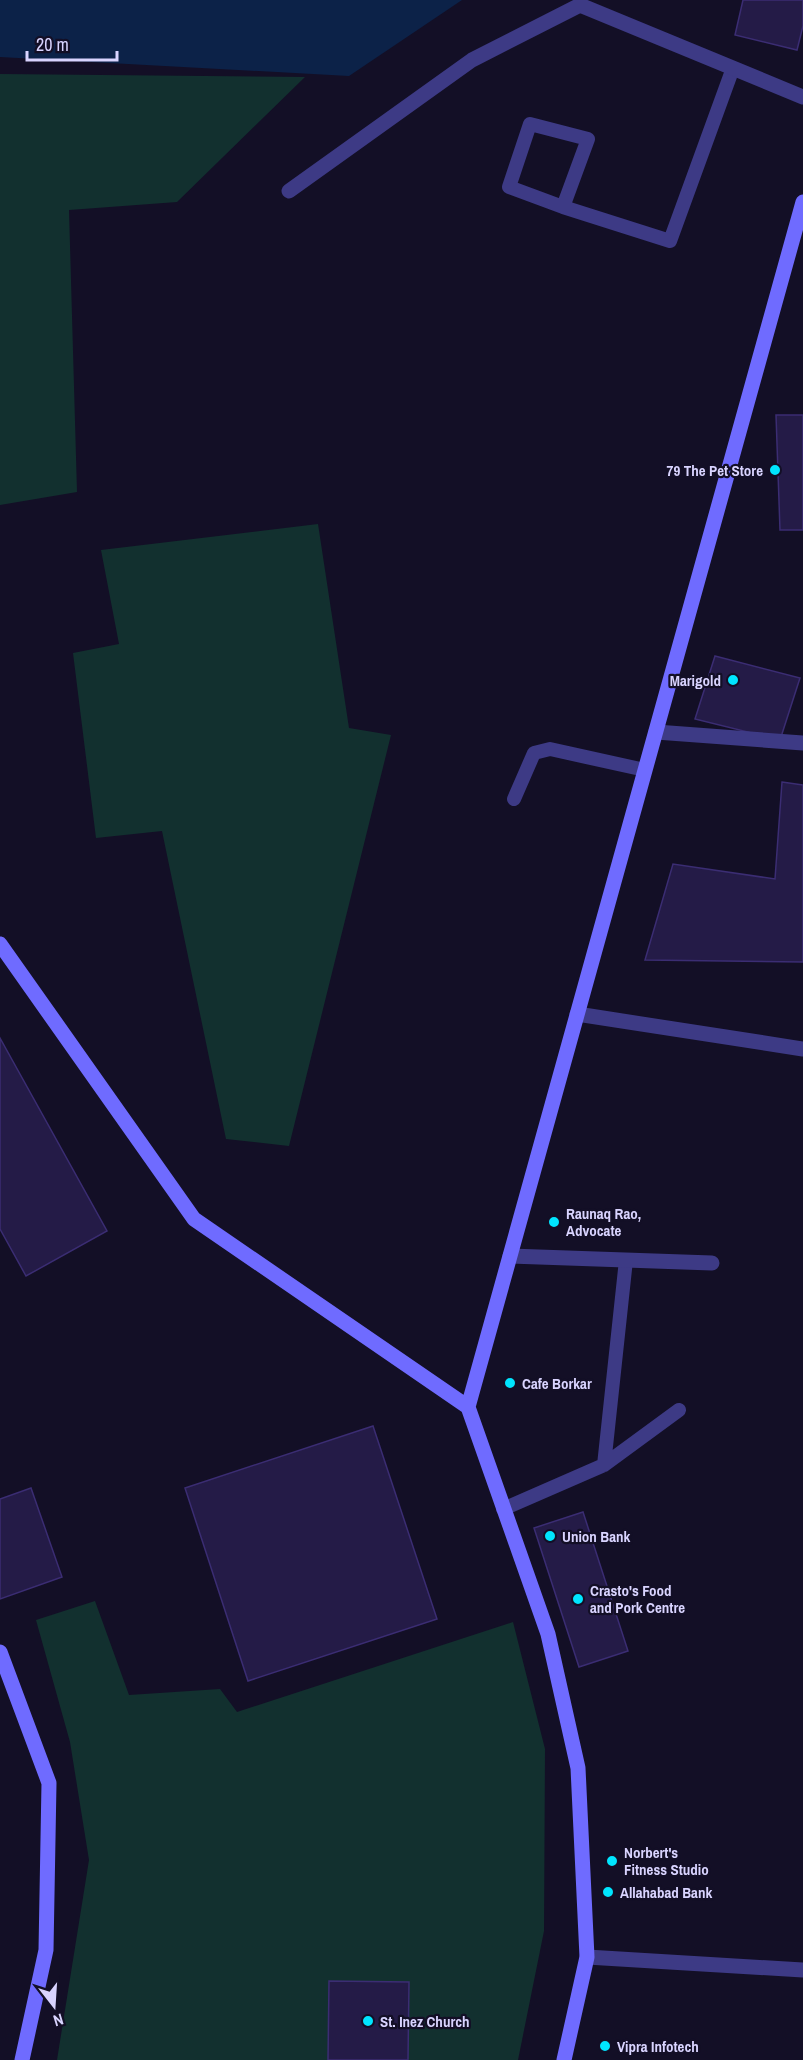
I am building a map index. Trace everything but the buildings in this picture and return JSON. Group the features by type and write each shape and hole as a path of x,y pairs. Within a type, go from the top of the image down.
{"main road":[{"path":"564,2060 587,1957 578,1768 548,1634 468,1407 803,202"},
{"path":"0,944 194,1219 468,1407"},
{"path":"0,1652 49,1784 46,1950 22,2060"}],"street":[{"path":"289,191 472,60 580,5 803,97"},
{"path":"656,732 803,743"},
{"path":"577,1014 803,1049"},
{"path":"510,1256 712,1263"},
{"path":"587,1957 803,1970"}],"lane":[{"path":"563,207 588,140 530,124 509,187 563,207 670,241 733,68"},
{"path":"514,799 534,753 550,749 645,770"},
{"path":"604,1465 626,1260"},
{"path":"503,1509 604,1465 679,1410"}],"green space":[{"path":"0,74 305,77 177,202 69,210 77,492 0,505"},
{"path":"318,524 349,728 391,735 289,1146 226,1139 162,831 96,838 73,653 119,644 101,550"},
{"path":"95,1601 129,1695 220,1689 237,1712 513,1622 545,1749 544,1931 518,2060 57,2060 89,1860 70,1742 36,1620"}],"water":[{"path":"0,0 462,0 349,76 0,57"}],"place":[{"name":"79 The Pet Store","path":"775,470"},
{"name":"Marigold","path":"733,680"},
{"name":"Raunaq Rao, Advocate","path":"554,1222"},
{"name":"Cafe Borkar","path":"510,1383"},
{"name":"Union Bank","path":"550,1536"},
{"name":"Crasto's Food and Pork Centre","path":"578,1599"},
{"name":"Norbert's Fitness Studio","path":"612,1861"},
{"name":"Allahabad Bank","path":"608,1892"},
{"name":"St. Inez Church","path":"368,2021"},
{"name":"Vipra Infotech","path":"605,2046"}]}
